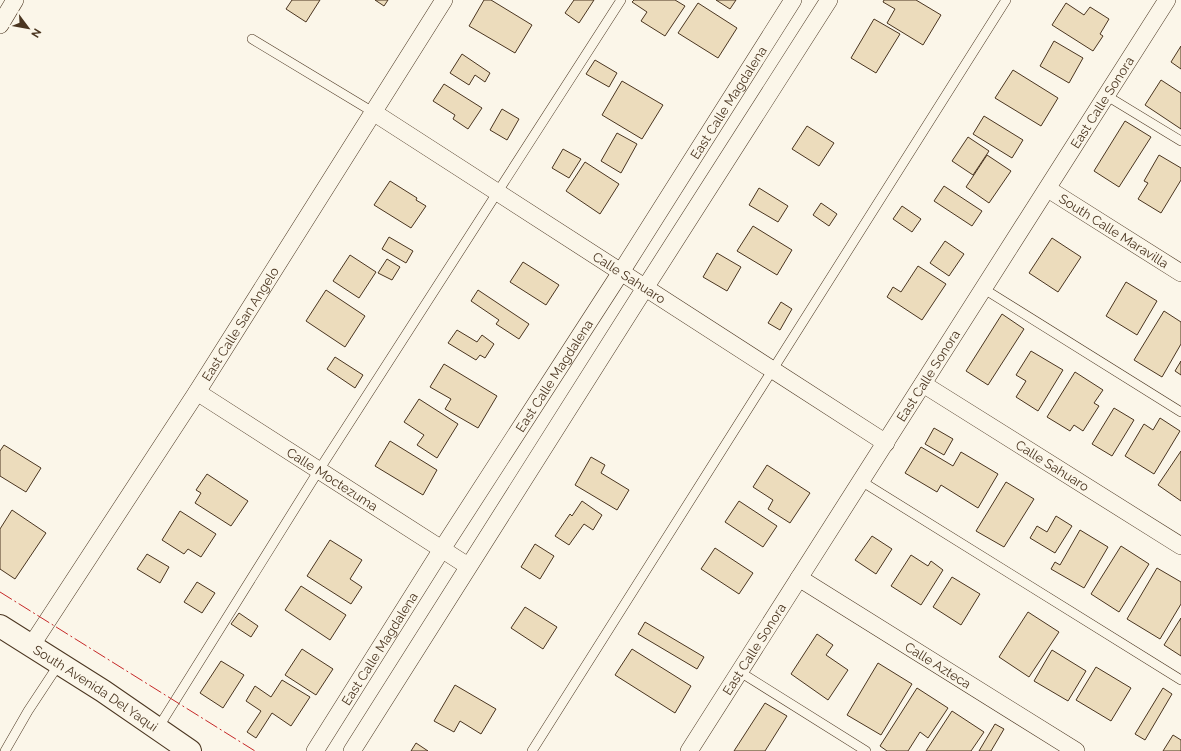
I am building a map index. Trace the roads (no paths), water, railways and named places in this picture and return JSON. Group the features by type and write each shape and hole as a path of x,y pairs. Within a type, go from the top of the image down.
{"street":[{"path":"0,25 15,0"},
{"name":"East Calle San Angelo","path":"31,646 197,392 444,0"},
{"name":"East Calle Magdalena","path":"315,751 442,549 621,272 793,0"},
{"path":"352,751 468,566 829,0"},
{"name":"East Calle Sonora","path":"689,751 1167,0"},
{"name":"Calle Sahuaro","path":"373,112 886,443"},
{"name":"South Calle Maravilla","path":"1048,189 1181,273"},
{"name":"Calle Sahuaro","path":"923,384 1181,546"},
{"name":"Calle Moctezuma","path":"197,392 468,566"},
{"name":"Calle Azteca","path":"799,578 1076,751"},
{"name":"South Avenida Del Yaqui","path":"0,626 158,728 190,751"}],"lane":[{"path":"158,728 319,470 498,193 620,0"},
{"path":"532,751 1006,0"},
{"path":"252,39 373,112"},
{"path":"1107,96 1181,141"},
{"path":"984,289 1181,412"},
{"path":"861,481 1181,680"},
{"path":"5,751 28,711 59,664"},
{"path":"740,672 866,751"}]}
